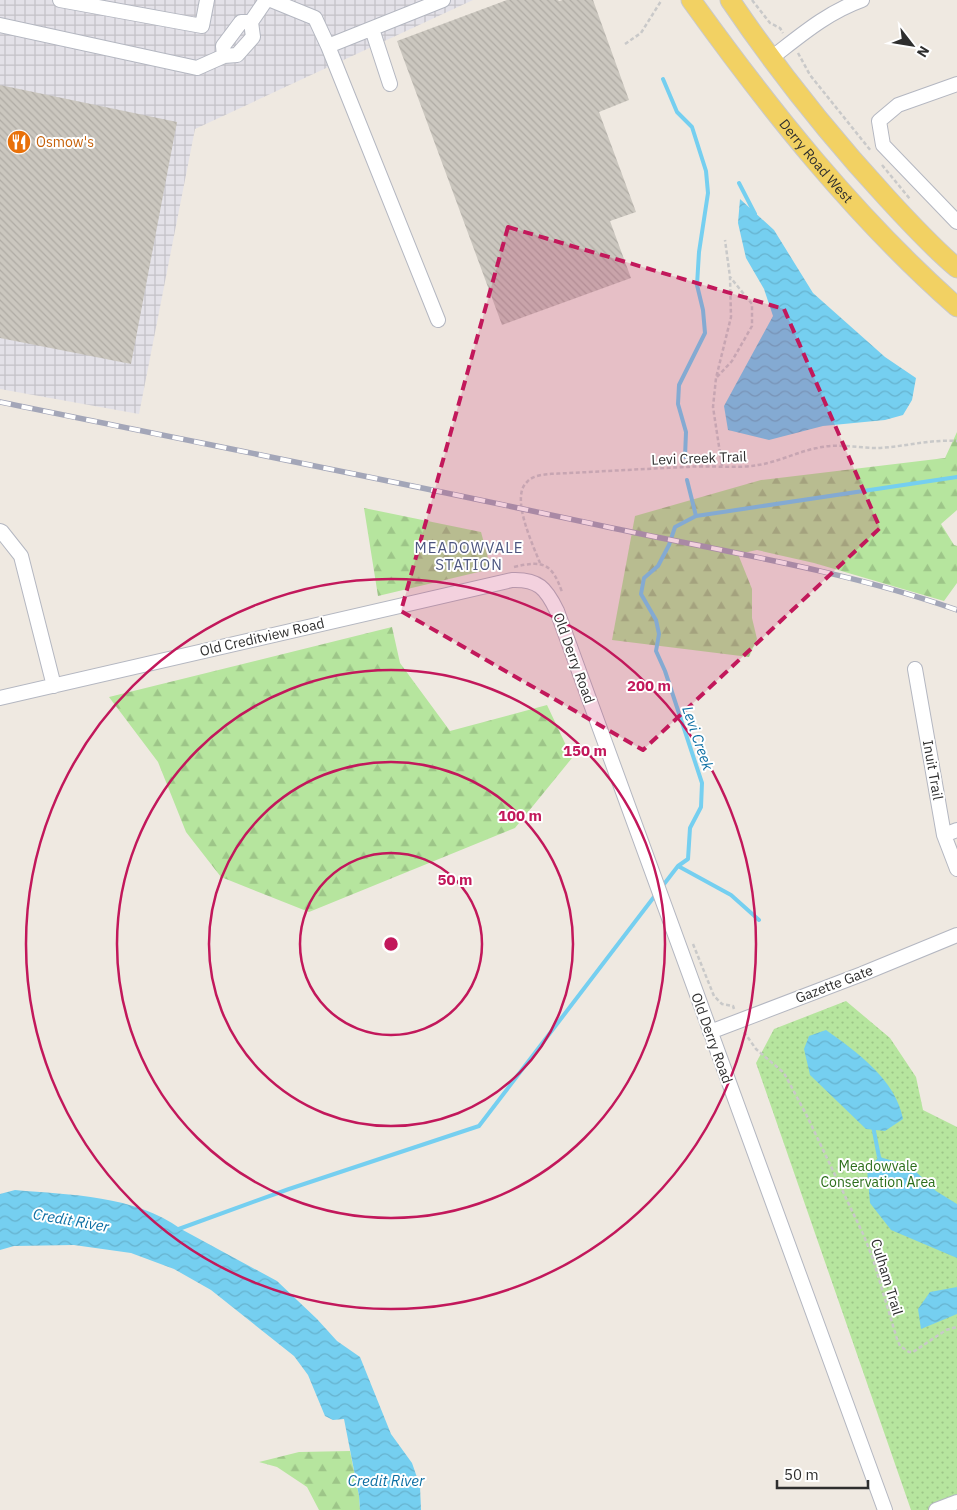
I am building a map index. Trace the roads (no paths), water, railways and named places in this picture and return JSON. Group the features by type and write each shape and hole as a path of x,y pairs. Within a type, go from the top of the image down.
{"main road":[{"name":"Derry Road West","path":"691,0 744,74 811,157 886,239 923,277 957,307"},
{"name":"Derry Road West","path":"730,0 770,59 823,126 874,185 942,256 957,268"}],"street":[{"path":"60,0 202,26 207,0"},
{"path":"0,25 197,68 224,56 223,46 241,22 251,22 266,0"},
{"path":"271,0 315,18 438,320"},
{"path":"328,46 443,0"},
{"path":"770,59 825,17 842,7 862,0"},
{"path":"372,29 390,84"},
{"path":"957,84 898,104 878,121 883,145 957,222"},
{"path":"0,531 21,556 54,686"},
{"name":"Old Creditview Road","path":"0,698 498,583 525,579"},
{"name":"Old Derry Road","path":"525,579 543,588 551,598 648,858 885,1510"},
{"name":"Inuit Trail","path":"915,669 951,833 957,869"},
{"name":"Gazette Gate","path":"710,1032 862,974 957,935"},
{"path":"936,1510 957,1502"}],"water":[{"path":"740,199 774,230 813,293 885,357 916,378 912,400 903,415 885,420 823,426 769,440 728,430 724,406 773,316 764,289 746,258 738,223"},
{"path":"826,1030 874,1068 892,1092 899,1105 903,1119 885,1131 866,1129 810,1075 804,1049 809,1036"},
{"path":"879,1157 909,1165 936,1191 957,1204 957,1258 891,1230 870,1203 867,1169"},
{"name":"Credit River","path":"15,1190 101,1199 143,1209 163,1218 277,1281 337,1341 360,1357 391,1434 412,1463 420,1486 421,1510 360,1510 344,1419 333,1420 325,1416 308,1375 294,1356 211,1290 174,1269 131,1253 74,1245 14,1246 0,1250 0,1194"},
{"path":"957,1287 957,1314 921,1329 918,1309 930,1292"}],"waterway":[{"path":"663,79 677,112 692,127 706,171 708,193 699,252 697,285 703,310 705,333 679,385 678,404 686,432 685,457"},
{"path":"739,183 755,214"},
{"name":"Levi Creek","path":"661,888 678,866 688,859 690,828 701,807 702,783 665,671 656,651 659,634 656,620 641,594 644,578 658,566 669,545 675,527 696,516 957,477"},
{"path":"687,480 696,516"},
{"path":"678,866 731,895 759,920"},
{"path":"176,1230 289,1189 479,1126 657,893"},
{"path":"873,1126 881,1161"}],"railway":[{"path":"0,402 786,563 872,584 957,610"}],"place":[{"name":"Osmow's","path":"19,142"}],"district":[{"name":"MEADOWVALE STATION","path":"469,556"}],"park label":[{"name":"Meadowvale Conservation Area","path":"878,1174"}]}
